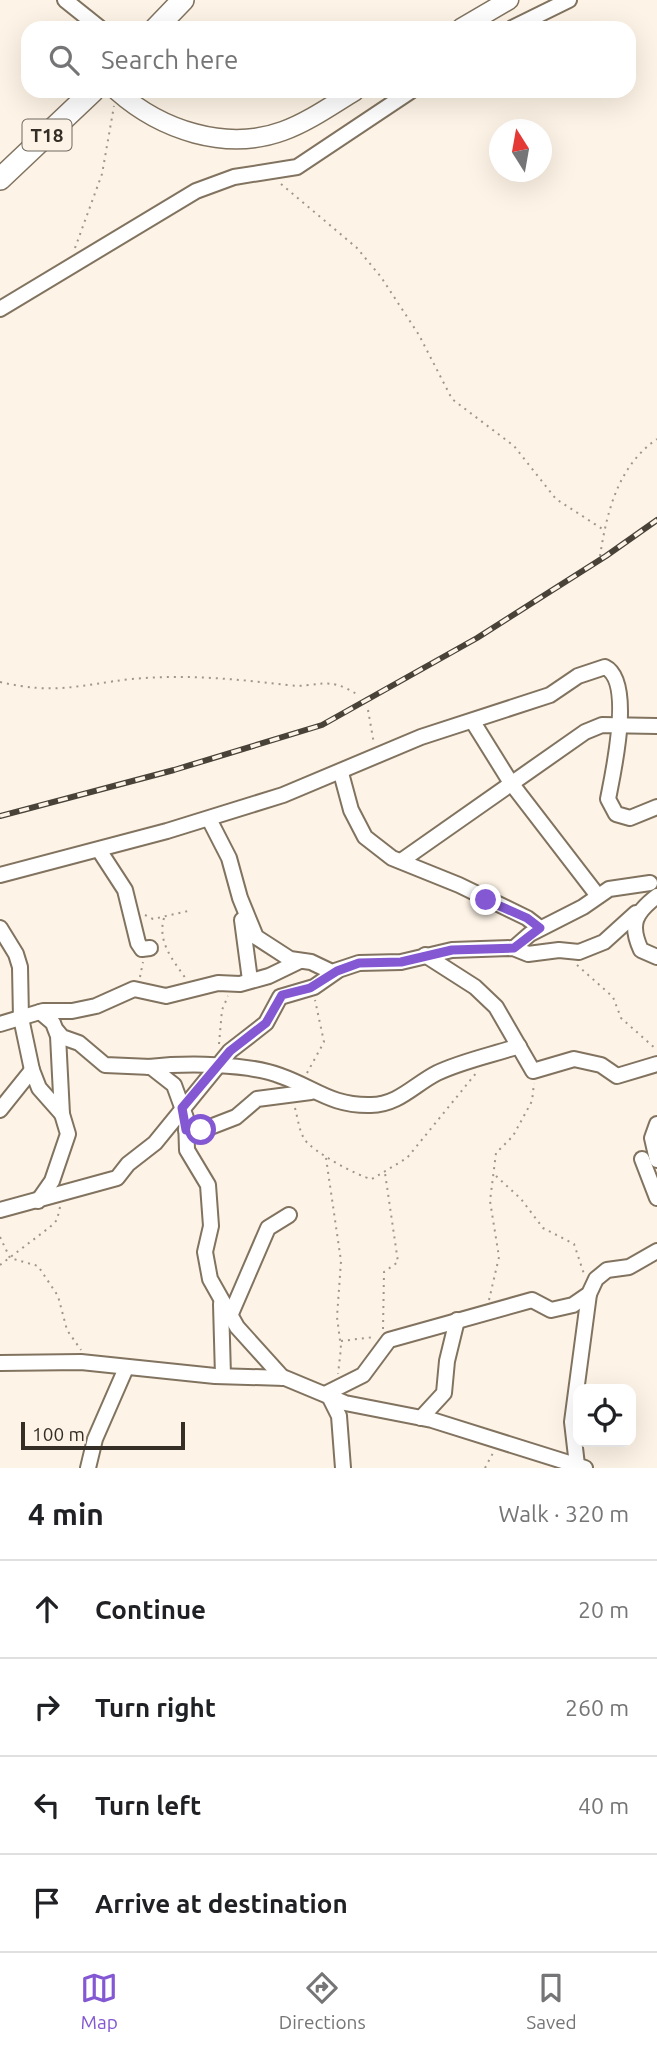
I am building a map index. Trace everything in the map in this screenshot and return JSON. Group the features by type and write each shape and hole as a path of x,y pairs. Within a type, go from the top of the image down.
{"highway":[{"path":"163,21 183,0"},
{"name":"T18","path":"0,179 86,98"}],"main road":[{"path":"473,21 509,0"},
{"path":"119,98 177,129 208,136 242,138 266,136 286,130 343,98"}],"street":[{"path":"65,0 84,7 95,21"},
{"path":"526,21 569,0"},
{"path":"0,309 195,191 234,177 297,167 401,98"},
{"path":"0,875 209,819 341,773 421,737 550,695 578,676 605,667 611,672 618,692 621,726 608,799 610,806 616,814 630,818 657,807"},
{"path":"473,722 511,783 598,896"},
{"path":"401,861 593,727 657,726"},
{"path":"341,773 362,833 401,861 459,885 540,928"},
{"path":"209,819 229,858 240,898 256,937 283,956 337,971"},
{"path":"99,849 125,890 138,943 142,949 150,948"},
{"path":"514,948 540,928 583,907 613,888 654,890"},
{"path":"0,1210 60,1196 117,1178 128,1164 155,1143 230,1051 266,1023 280,997 321,983 337,971 359,963 401,962 452,950 514,948 528,954 556,950 579,953 602,943 636,913 654,890"},
{"path":"240,898 245,982"},
{"path":"636,913 633,926 635,938 641,950 657,957"},
{"path":"0,928 16,954 20,967 22,1018 32,1070 39,1088 61,1114"},
{"path":"425,956 485,996 503,1016 533,1071 575,1059 601,1065 617,1076 657,1065"},
{"path":"0,1024 40,1012 72,1011 96,1006 134,989 166,996 195,991 218,983 245,982 269,976 300,961"},
{"path":"40,1012 62,1037 79,1043 108,1067 187,1064 274,1073 331,1101 381,1104 410,1092 435,1074 519,1046"},
{"path":"38,1201 52,1181 68,1139 61,1114 57,1031"},
{"path":"147,1067 172,1082 182,1108 188,1152 208,1185 211,1226 205,1252 210,1279 230,1316 283,1378"},
{"path":"0,1110 32,1070"},
{"path":"186,1130 205,1129 236,1117 257,1099 274,1100 309,1091"},
{"path":"657,1124 652,1138 650,1160 657,1198"},
{"path":"230,1316 268,1228 289,1215"},
{"path":"0,1363 87,1363 223,1376 283,1378 330,1393 345,1403 421,1418 581,1467 572,1422 589,1294 596,1279 607,1270 629,1267 657,1251"},
{"path":"330,1393 363,1375 374,1363 386,1342 535,1300 550,1310 565,1308 589,1294"},
{"path":"221,1302 223,1376"},
{"path":"421,1418 444,1392 446,1360 457,1320"},
{"path":"88,1468 95,1439 125,1368"},
{"path":"330,1393 340,1416 343,1468"}],"path":[{"path":"68,266 102,174 116,98"},
{"path":"269,173 347,239 381,277 419,335 452,399 514,446 556,499 604,530"},
{"path":"600,556 604,530 621,478 641,452 657,439"},
{"path":"0,682 51,691 132,679 190,677 293,686 330,682 359,695"},
{"path":"368,710 375,759"},
{"path":"143,913 149,919 188,911"},
{"path":"164,918 161,932 165,948 195,991"},
{"path":"556,950 613,997 621,1018 657,1050"},
{"path":"219,1066 223,1003 245,982"},
{"path":"309,1091 310,1064 324,1042 315,1001 321,983"},
{"path":"290,1094 304,1138 326,1156 369,1179 385,1172 410,1154 478,1071 482,1058"},
{"path":"474,1316 489,1301 499,1261 490,1201 498,1149 513,1136 532,1101 533,1071"},
{"path":"326,1156 332,1179 333,1215 341,1261 337,1317 341,1341 330,1393"},
{"path":"341,1341 379,1335 384,1320 384,1270 398,1262 385,1172"},
{"path":"495,1175 521,1199 543,1228 576,1246 589,1294"},
{"path":"0,1265 57,1220 60,1196"},
{"path":"0,1237 10,1258 38,1266 58,1296 67,1330 80,1347 87,1363"}],"railway":[{"path":"0,816 174,770 322,725 477,638 606,556 657,520"}],"route":[{"path":"201,1130 186,1130 186,1118 182,1108 230,1051 266,1023 282,995 310,988 337,971 362,962 401,962 452,950 514,948 525,936 540,928 527,918 486,900"}]}
